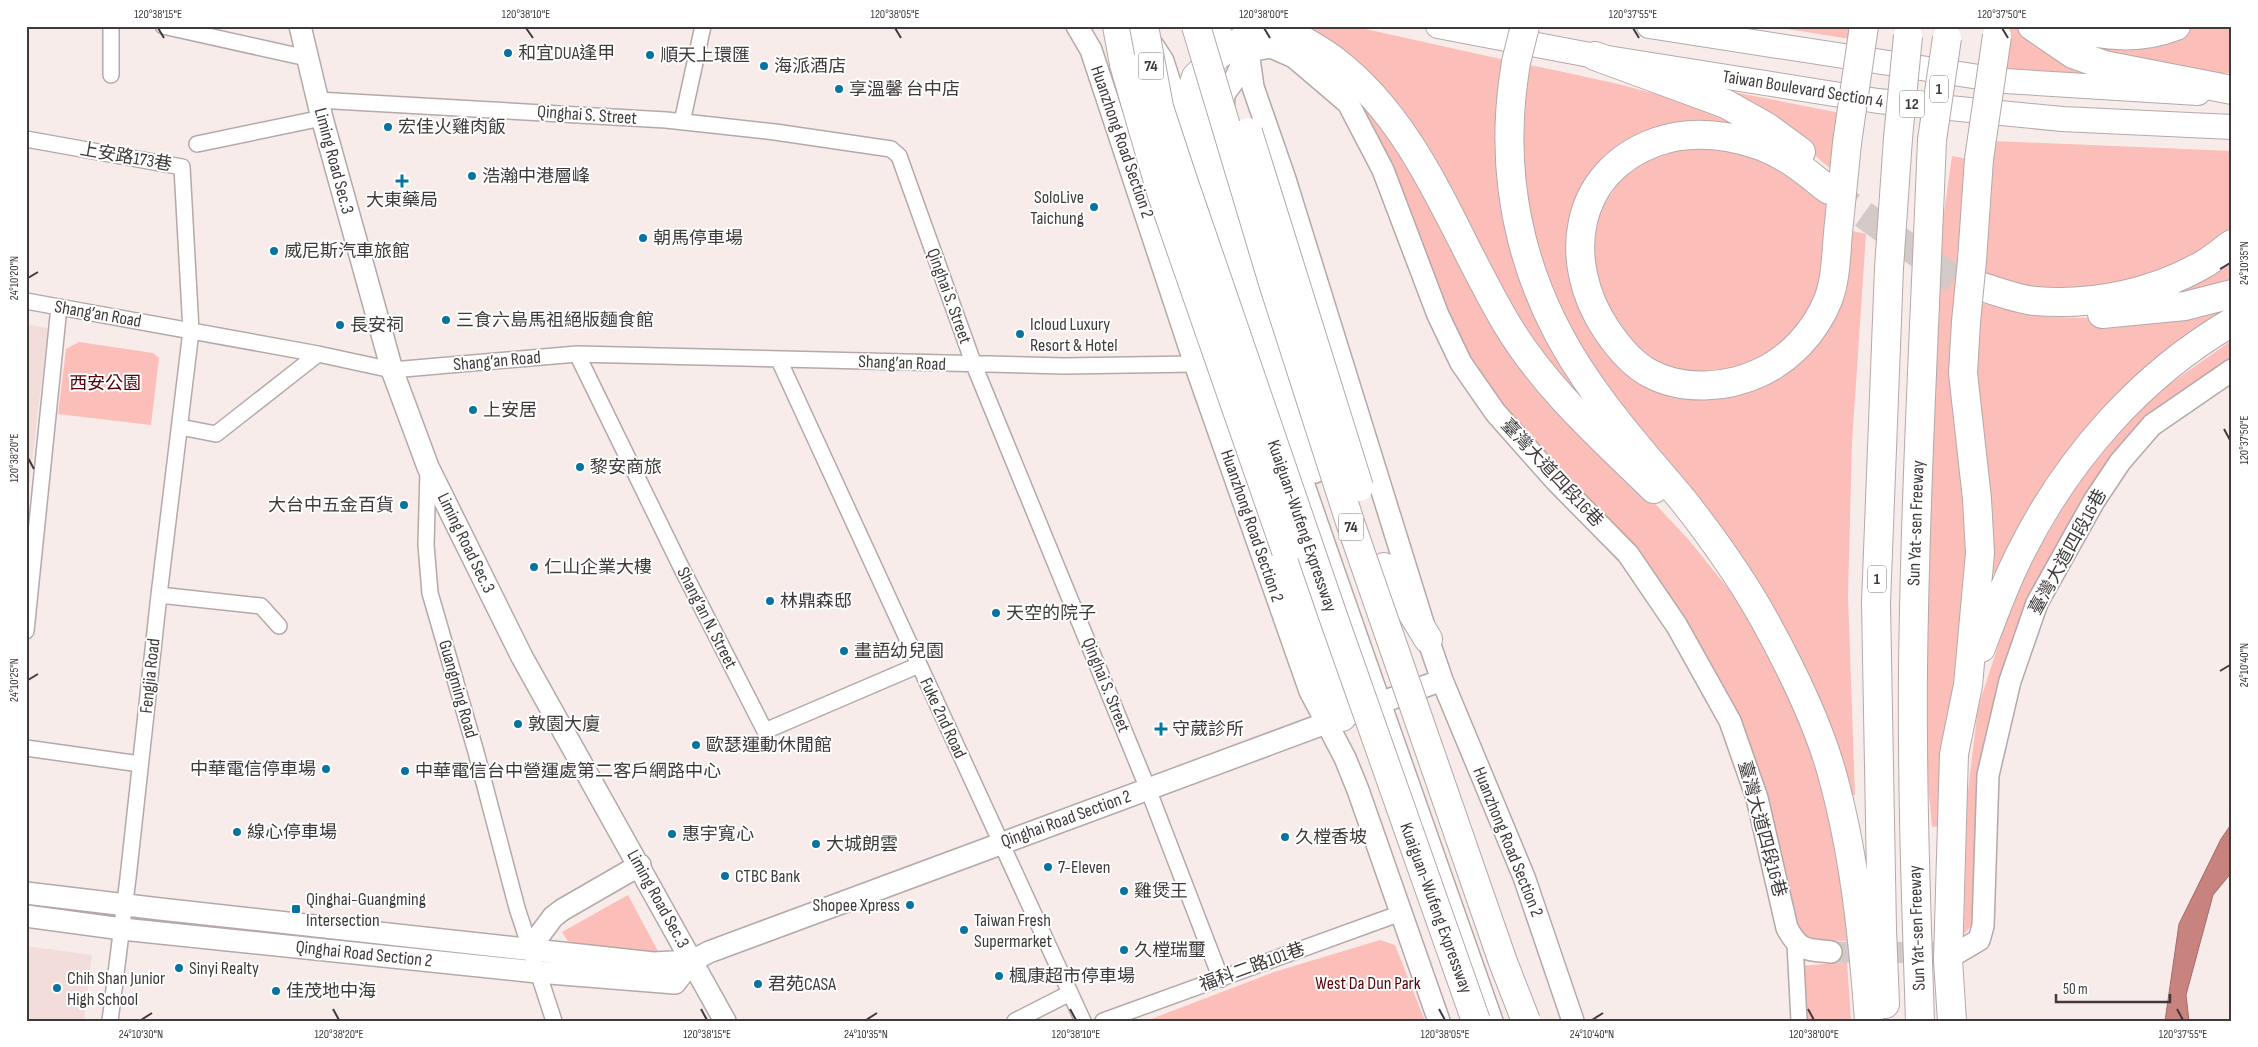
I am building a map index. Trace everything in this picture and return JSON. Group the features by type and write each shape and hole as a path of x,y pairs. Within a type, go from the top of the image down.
{"highway":[{"name":"74","path":"1117,26 1124,64 1162,195 1286,551 1335,719"},
{"name":"Kuaiguan-Wufeng Expressway","path":"1144,26 1159,107 1182,177 1336,625 1476,1021"},
{"path":"1217,201 1192,92 1196,77 1218,55 1235,44 1272,26"},
{"path":"1276,26 1316,47 1336,61 1376,100 1422,166 1508,326 1534,365 1570,408 1664,498 1763,618"},
{"path":"1524,26 1516,62 1508,121 1511,187 1526,257 1542,304 1588,383 1728,560 1763,618 1808,708 1830,767 1839,802 1860,923 1869,1021"},
{"path":"1595,56 1726,104 1767,127 1802,152 1830,184 1795,163 1750,142 1691,135 1649,144 1624,159 1613,169 1595,192 1586,212 1580,233 1582,277 1594,308 1612,338 1623,351 1651,374 1667,380 1700,386 1734,382 1759,373 1780,361 1804,340 1822,313 1828,299 1835,268 1847,143 1864,26"},
{"path":"2032,26 2073,54 2104,65 2232,90"},
{"path":"2068,26 2106,35 2127,36 2147,35 2176,26"},
{"name":"74","path":"1211,27 1224,59 1384,568 1428,639"},
{"name":"74","path":"1211,27 1273,283 1351,525 1503,962 1526,1021"},
{"name":"Sun Yat-sen Freeway","path":"1886,1021 1882,929 1876,603 1889,268 1908,31"},
{"path":"1952,1021 1948,960 1954,754 1968,685 1980,554 1977,500 1964,373 1966,322 1977,281 1979,159 1998,31"},
{"name":"Sun Yat-sen Freeway","path":"1920,1021 1916,914 1913,663 1916,511 1932,140 1947,32"},
{"name":"74","path":"1138,114 1149,56"},
{"path":"1977,281 2033,300 2091,300 2149,288 2176,278 2205,263 2232,244"},
{"path":"1977,281 2035,312 2102,314 2185,306 2232,294"},
{"path":"1968,685 2006,583 2021,551 2042,513 2076,463 2120,410 2145,386 2199,343 2232,322"}],"main road":[{"name":"Taiwan Boulevard Section 4","path":"1438,26 1595,56 1878,101 2062,119 2232,127"},
{"name":"12","path":"1650,26 2005,81 2232,95"}],"street":[{"path":"111,26 111,75"},
{"path":"163,26 307,58"},
{"name":"Liming Road Sec.3","path":"300,26 320,109 392,370 428,467 522,657 640,865 725,1021"},
{"path":"682,122 703,26"},
{"name":"Huanzhong Road Section 2","path":"1077,26 1091,50 1150,223 1195,364 1310,691 1335,719"},
{"path":"1139,26 1163,61 1217,201 1492,1021"},
{"name":"臺灣大道四段16巷","path":"1248,51 1271,48 1294,57 1348,103 1383,170 1438,314 1461,363 1495,412 1557,482 1628,554 1677,626 1730,721 1757,798 1787,928 1795,943"},
{"path":"1217,201 1224,94 1235,79 1248,51"},
{"name":"Huanzhong Road Section 2","path":"1248,51 1253,87 1285,178 1428,639 1442,680 1524,877 1574,1021"},
{"name":"Qinghai S. Street","path":"197,144 320,109 682,122 775,132 891,149 899,156 974,365 1148,789 1221,979"},
{"name":"上安路173巷","path":"26,139 182,167 191,331"},
{"path":"1150,223 1285,178"},
{"name":"Shang’an Road","path":"26,301 318,354 392,370 576,354 974,365 1195,364"},
{"path":"26,630 59,307"},
{"name":"Fengjia Road","path":"110,1021 191,331"},
{"path":"180,427 216,434 318,354"},
{"name":"Shang’an N. Street","path":"576,354 765,731 919,665"},
{"name":"Fuke 2nd Road","path":"780,360 1083,1021"},
{"name":"臺灣大道四段16巷","path":"1957,953 1979,940 1983,926 1988,775 2010,681 2037,603 2094,501 2120,462 2152,425 2232,370"},
{"name":"Guangming Road","path":"428,467 426,545 430,593 476,752 529,949 554,1021"},
{"path":"159,595 261,606 279,626"},
{"name":"Qinghai Road Section 2","path":"26,893 660,964 692,961 709,952 1001,842 1442,680"},
{"path":"1385,700 1503,1021"},
{"path":"1335,719 1345,758 1439,1021"},
{"path":"26,748 140,764"},
{"path":"529,949 553,918 562,910 640,865"},
{"name":"福科二路101巷","path":"1103,1021 1400,913"},
{"name":"Qinghai Road Section 2","path":"26,916 122,929 537,972 675,983 692,961"},
{"path":"1795,943 1806,949 1831,952"},
{"path":"1795,943 1799,1021"},
{"path":"1015,1021 1070,993"}],"shaded area":[{"path":"26,324 48,328 26,511"},
{"path":"2232,823 2232,872 2213,895 2186,995 2189,1021 2165,1021 2179,924 2221,839"},
{"name":"Chih Shan Junior High School","path":"26,946 92,955 84,1021 26,1021"}],"green space":[{"path":"1297,26 1352,26 1505,60 1513,237 1644,460 1549,375 1449,196"},
{"path":"1769,26 1852,26 1850,39"},
{"path":"2009,26 2024,26 2117,75 2004,73"},
{"path":"2195,26 2232,26 2232,73 2207,73 2143,65 2058,37 2165,40"},
{"path":"1274,34 1381,118 1482,292 1646,494 1688,539 1731,592 1766,648 1804,720 1823,779 1842,886 1848,941 1810,940 1797,924 1786,875 1763,800 1720,685 1477,371 1453,322 1394,179 1369,133"},
{"path":"1529,65 1639,89 1719,116 1744,128 1645,138 1574,249 1645,378 1783,371 1848,230 1866,234 1852,443 1848,595 1855,795 1846,797 1832,748 1585,360 1553,293 1525,202 1520,122"},
{"path":"1729,91 1840,113 1833,171 1803,145"},
{"path":"1994,141 2232,151 2232,233 2162,276 2090,293 2029,292 1981,274"},
{"path":"1681,146 1733,148 1778,168 1822,200 1829,211 1823,284 1792,342 1735,374 1670,370 1628,344 1595,288 1592,235 1604,204 1623,177 1649,157"},
{"path":"1952,156 1973,160 1971,504 1944,826 1932,827 1925,720 1932,376 1943,220"},
{"path":"2232,262 2232,285 2175,298 2174,293 2194,285"},
{"path":"2232,299 2232,314 2178,348 2000,573 1986,574 1973,346 1981,303 2048,317 2103,318"},
{"path":"2232,340 2232,365 2154,415 2013,653 1974,923 1964,934 1967,799 1978,707 2007,619 2025,572 2078,483 2143,403"},
{"name":"西安公園","path":"79,342 153,353 159,358 151,425 58,414 66,349"},
{"path":"628,895 659,953 570,944 562,932"},
{"name":"West Da Dun Park","path":"1380,940 1395,945 1425,1021 1146,1021 1274,972"},
{"path":"1847,962 1851,1021 1802,1021 1800,966"}],"tunnel":[{"path":"1829,190 1980,298"},
{"path":"1831,952 1957,953"}],"place":[{"name":"和宜DUA逢甲","path":"508,53"},
{"name":"順天上環匯","path":"650,55"},
{"name":"海派酒店","path":"764,66"},
{"name":"享溫馨 台中店","path":"839,89"},
{"name":"宏佳火雞肉飯","path":"388,127"},
{"name":"浩瀚中港層峰","path":"472,176"},
{"name":"大東藥局","path":"402,181"},
{"name":"SoloLive Taichung","path":"1094,207"},
{"name":"朝馬停車場","path":"643,238"},
{"name":"威尼斯汽車旅館","path":"274,251"},
{"name":"三食六島馬祖絕版麵食館","path":"446,320"},
{"name":"長安祠","path":"340,325"},
{"name":"Icloud Luxury Resort & Hotel","path":"1020,334"},
{"name":"上安居","path":"473,410"},
{"name":"黎安商旅","path":"580,467"},
{"name":"大台中五金百貨","path":"404,505"},
{"name":"仁山企業大樓","path":"534,567"},
{"name":"林鼎森邸","path":"770,601"},
{"name":"天空的院子","path":"996,613"},
{"name":"畫語幼兒園","path":"844,651"},
{"name":"敦園大廈","path":"518,724"},
{"name":"守葳診所","path":"1161,729"},
{"name":"歐瑟運動休閒館","path":"696,745"},
{"name":"中華電信停車場","path":"326,769"},
{"name":"中華電信台中營運處第二客戶網路中心","path":"405,771"},
{"name":"線心停車場","path":"237,832"},
{"name":"惠宇寬心","path":"672,834"},
{"name":"久樘香坡","path":"1285,837"},
{"name":"大城朗雲","path":"816,844"},
{"name":"7-Eleven","path":"1048,867"},
{"name":"CTBC Bank","path":"725,876"},
{"name":"雞煲王","path":"1124,891"},
{"name":"Shopee Xpress","path":"910,905"},
{"name":"Qinghai-Guangming Intersection","path":"296,909"},
{"name":"Taiwan Fresh Supermarket","path":"964,930"},
{"name":"久樘瑞璽","path":"1124,950"},
{"name":"Sinyi Realty","path":"179,968"},
{"name":"楓康超市停車場","path":"999,976"},
{"name":"君苑CASA","path":"758,984"},
{"name":"Chih Shan Junior High School","path":"57,988"},
{"name":"佳茂地中海","path":"276,991"}]}
